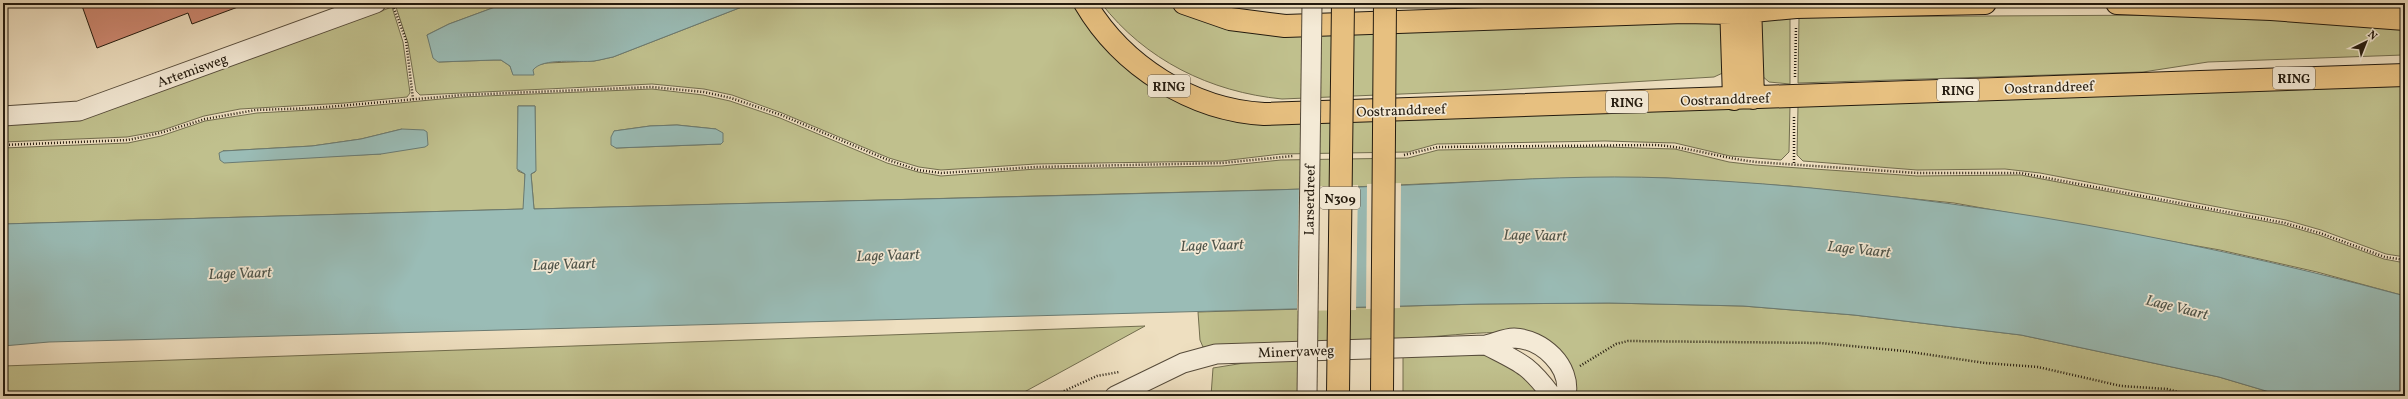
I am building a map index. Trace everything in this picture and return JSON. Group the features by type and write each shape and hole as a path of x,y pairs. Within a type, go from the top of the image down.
{"main road":[{"name":"Oostranddreef","path":"1085,3 1105,30 1124,50 1160,80 1193,98 1245,113 1283,114 2405,75"},
{"path":"1184,3 1230,20 1285,26 1690,8 1741,8 1793,5 1985,3"},
{"name":"N309","path":"1338,395 1343,3"},
{"path":"1382,394 1385,3"},
{"path":"2117,3 2271,9 2405,19"},
{"path":"1741,8 1744,98"}],"street":[{"name":"Artemisweg","path":"3,116 79,111 376,3"},
{"name":"Larserdreef","path":"1307,395 1312,3"},
{"name":"Minervaweg","path":"1115,396 1183,363 1216,354 1486,345 1512,338 1530,341 1546,349 1564,373 1567,385 1566,396"},
{"name":"Minervaweg","path":"1486,345 1525,365 1540,378 1552,396"}],"path":[{"path":"393,3 406,40 413,99"},
{"path":"3,145 128,140 160,133 205,119 240,112 346,106 413,99 579,89 652,87 677,88 737,100 781,115 888,160 918,170 941,173 1030,167 1222,163 1296,156"},
{"path":"1401,155 1417,154 1438,147 1655,145 1689,148 1730,159 1756,162 1917,173 2021,173 2285,223 2320,232 2385,257 2405,260"},
{"path":"1577,367 1616,344 1628,340 1820,343 2038,367 2121,386 2167,389 2193,396"},
{"path":"1053,396 1097,376 1123,373"}],"green space":[{"path":"403,3 506,3 449,24 427,35 439,62 501,60 510,66 513,74 533,70 537,65 547,63 594,61 613,57 752,3 1080,3 1205,108 1790,106 1789,152 1781,160 1730,156 1675,143 1605,141 1437,144 1408,152 1281,154 1222,161 1036,164 941,170 919,167 889,158 782,113 732,95 704,89 652,84 420,95 416,91 408,43 396,7"},
{"path":"1101,3 1165,3 1200,19 1712,20 1720,22 1727,71 1714,77 1497,90 1282,99 1230,89 1205,81 1181,70 1159,57 1138,41 1118,23"},
{"path":"392,7 403,42 410,93 407,97 345,103 240,109 204,116 160,131 127,137 3,142 3,125 81,120"},
{"path":"2171,15 2403,26 2403,55 2208,62 2143,72 1798,83 1799,17"},
{"path":"1790,17 1790,84 1769,82 1761,75 1758,18"},
{"path":"2405,86 2405,257 2386,254 2321,230 2286,220 2040,173 2005,169 1917,170 1803,161 1797,155 1798,106"},
{"path":"652,89 703,95 730,101 780,118 887,163 918,172 941,176 1036,169 1222,166 1281,160 1408,158 1438,150 1605,147 1675,149 1729,162 1755,165 1917,176 2021,175 2284,225 2319,235 2384,259 2405,263 2405,296 2317,272 2220,250 1954,203 1789,186 1665,178 1535,179 1307,189 534,209 531,174 535,172 535,106 518,106 518,171 525,174 524,209 3,224 3,148 128,143 161,136 205,121 257,113 346,108 462,97","holes":["677,125 716,129 723,142 721,144 616,148 614,131 650,126","402,129 381,154 311,157 223,151 312,146 361,139"]},
{"path":"1609,303 1743,306 1854,315 2021,335 2219,377 2283,396 1573,396 1571,378 1567,362 1563,355 1552,343 1543,338 1531,335 1515,333 1476,333 1405,339 1220,345 1203,347 1200,340 1198,312 1479,304"},
{"path":"1145,326 1017,396 3,396 3,366"},
{"path":"1489,356 1519,370 1543,396 1403,396 1403,357"},
{"path":"1301,360 1297,396 1211,396 1213,368 1244,363"}],"water":[{"path":"506,3 752,3 613,57 594,61 562,61 545,63 533,70 534,75 513,75 510,66 501,60 438,62 433,58 427,35 449,24"},
{"name":"Lage Vaart","path":"518,106 535,106 536,171 531,174 534,209 1272,190 1614,177 1669,178 1855,192 1948,203 2040,217 2132,233 2223,252 2405,296 2405,396 2283,396 2219,377 2021,335 1854,315 1743,306 1609,303 1479,304 49,342 3,346 3,224 523,209 525,174 517,169"},
{"path":"677,125 716,129 723,133 723,142 721,144 616,148 611,145 611,137 614,131 650,126"},
{"path":"402,129 424,130 427,132 428,145 425,147 381,154 224,163 220,160 219,153 223,151 312,146 361,139"}],"pier":[{"path":"1401,183 1400,308 1366,309 1367,184"},
{"path":"1358,185 1356,310 1297,311 1299,187"}],"building":[{"path":"81,3 246,4 192,24 188,13 97,48"}]}
